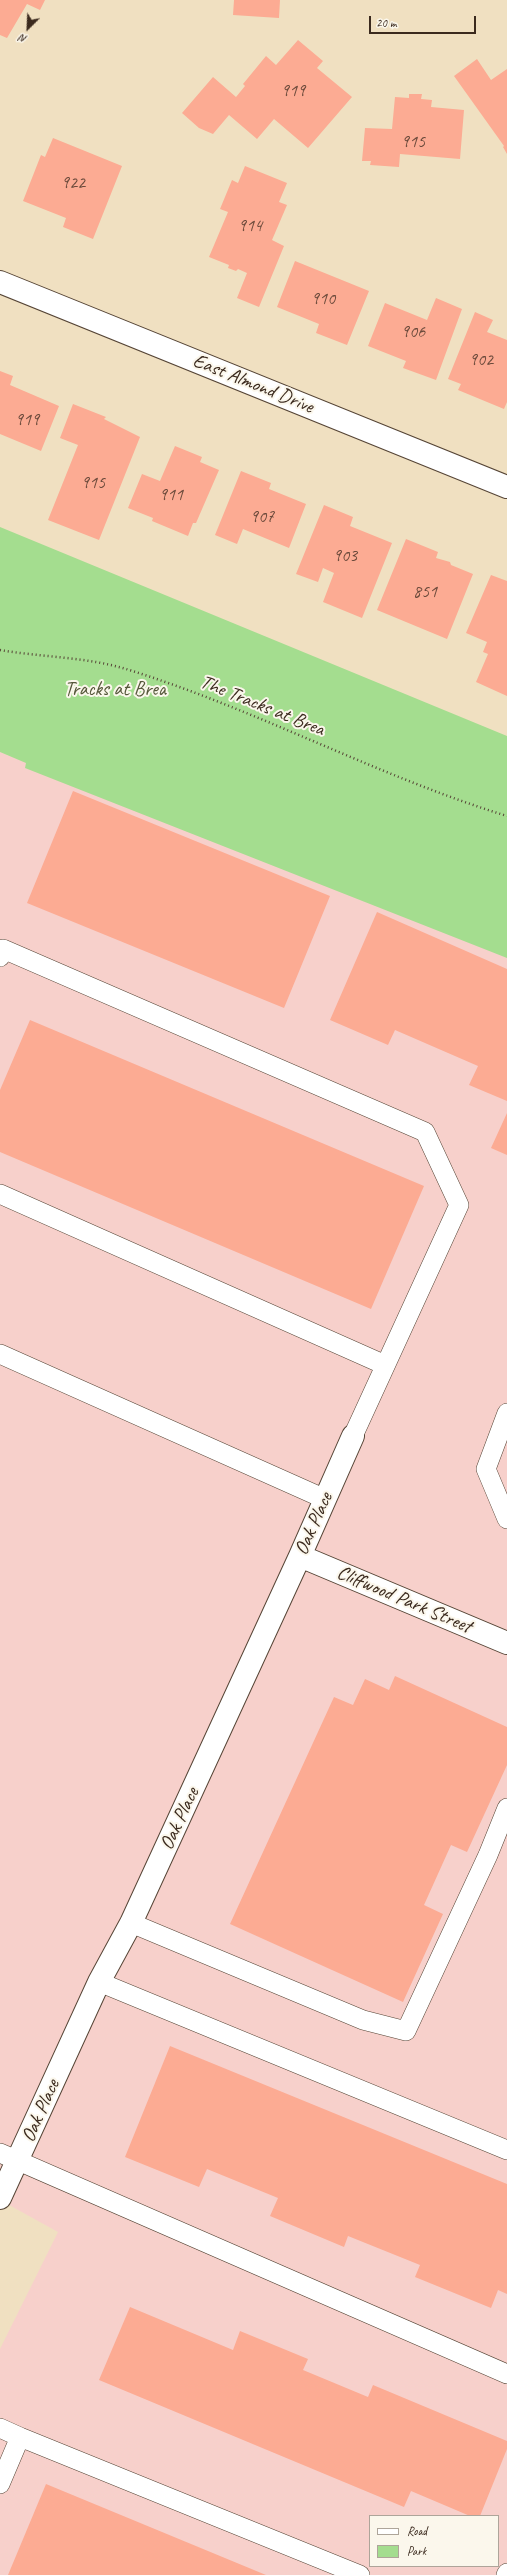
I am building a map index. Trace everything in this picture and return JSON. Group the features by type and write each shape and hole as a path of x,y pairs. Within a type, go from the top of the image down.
{"street":[{"name":"East Almond Drive","path":"0,282 507,487"},
{"name":"Oak Place","path":"0,2198 9,2158 99,1982 132,1923 300,1556 353,1436"},
{"name":"Cliffwood Park Street","path":"300,1556 507,1643"}],"lane":[{"path":"0,957 3,949 425,1132 459,1205 353,1436"},
{"path":"0,1194 385,1365"},
{"path":"0,1354 325,1499"},
{"path":"507,1413 486,1469 507,1519"},
{"path":"132,1923 363,2020 406,2031 488,1855 507,1808"},
{"path":"99,1982 507,2150"},
{"path":"9,2158 507,2374"},
{"path":"0,2428 360,2575"},
{"path":"0,2484 20,2437"}],"path":[{"name":"The Tracks at Brea","path":"0,650 124,668 174,685 429,790 507,816"}],"shaded area":[{"path":"0,752 507,957 507,2575 0,2575 0,2349 58,2232 0,2200"}],"green space":[{"name":"Tracks at Brea","path":"0,527 507,736 507,958 25,768 26,763 0,752"}],"building":[{"path":"0,0 45,0 40,10 27,4 7,38 0,35"},
{"path":"234,0 280,0 279,18 233,15"},
{"path":"298,40 323,61 317,68 352,97 308,148 274,119 257,139 229,115 213,134 199,128 182,113 213,77 236,97 245,86 243,84 266,56 276,65"},
{"path":"477,59 491,80 507,69 507,154 503,147 504,146 454,76"},
{"path":"409,94 422,94 421,99 432,100 431,107 464,110 460,159 400,154 399,167 370,165 371,161 362,161 365,128 392,129 395,97 409,98"},
{"path":"53,138 122,166 93,239 63,227 66,218 23,201 41,155 45,157"},
{"path":"245,166 287,183 279,202 287,205 272,240 284,246 259,307 237,298 247,273 238,269 236,271 228,268 229,265 209,257 228,212 220,209 232,180 238,183"},
{"path":"295,261 369,291 347,345 316,333 319,324 277,307"},
{"path":"436,298 462,309 436,380 403,368 406,361 368,346 385,303 427,320"},
{"path":"475,312 493,320 487,332 507,340 507,402 504,409 458,390 461,384 448,379"},
{"path":"0,371 13,376 10,385 59,406 41,451 0,434"},
{"path":"73,404 106,417 104,419 140,437 99,540 48,520 78,445 60,438"},
{"path":"175,446 202,457 200,462 219,470 196,523 193,523 188,536 152,521 153,518 128,508 142,474 160,481"},
{"path":"241,471 271,483 269,489 306,504 289,548 243,529 237,544 215,535"},
{"path":"324,505 353,517 350,526 392,543 362,618 323,602 334,573 323,568 318,582 296,574"},
{"path":"406,539 438,552 436,558 450,562 451,565 473,574 447,639 377,610"},
{"path":"491,575 507,581 507,696 476,682 488,654 483,652 487,642 466,633"},
{"path":"73,791 330,896 284,1008 27,903"},
{"path":"377,912 507,969 507,1101 469,1085 478,1066 395,1030 388,1045 330,1020"},
{"path":"30,1020 424,1186 371,1309 0,1152 0,1090"},
{"path":"507,1113 507,1155 491,1148"},
{"path":"395,1676 507,1727 507,1765 467,1852 451,1845 424,1905 443,1914 403,2002 230,1924 334,1697 353,1705 365,1679 389,1690"},
{"path":"170,2046 507,2184 507,2294 498,2290 491,2308 415,2277 420,2265 348,2236 344,2247 270,2216 278,2198 207,2169 199,2187 125,2157"},
{"path":"130,2307 233,2350 240,2331 308,2359 303,2370 368,2397 373,2385 507,2441 507,2449 480,2515 468,2515 411,2491 404,2507 99,2380"},
{"path":"46,2484 266,2575 8,2575"}]}
